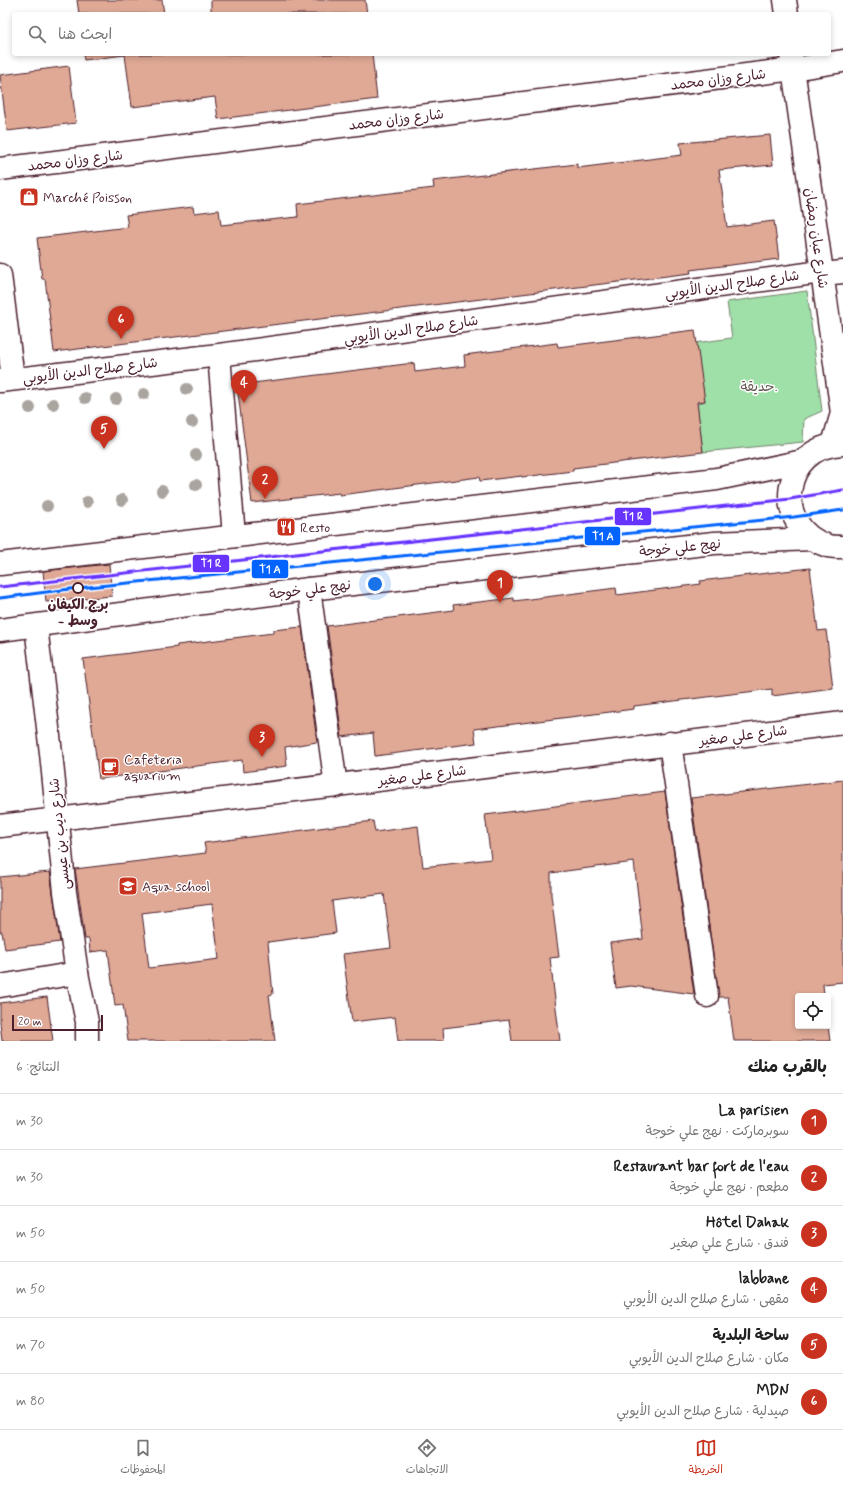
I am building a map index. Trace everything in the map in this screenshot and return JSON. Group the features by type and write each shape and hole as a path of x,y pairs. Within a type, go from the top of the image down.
{"street":[{"path":"785,0 787,12"},
{"name":"شارع وزان محمد","path":"0,169 792,62 843,61"},
{"name":"شارع عبان رمضان","path":"792,62 802,127 829,273 842,413 838,444"},
{"name":"شارع صلاح الدين الأيوبي","path":"7,380 219,355 829,273"},
{"path":"0,275 7,380"},
{"path":"219,355 234,536"},
{"path":"838,444 816,450 802,461 793,476 789,492 794,517 802,529 813,539 828,546 843,547"},
{"path":"0,564 717,480 802,461"},
{"name":"نهج علي خوجة","path":"0,630 309,589 714,543 813,539"},
{"path":"309,589 336,786"},
{"name":"شارع ديب بن عيسى","path":"36,626 65,892 76,974 87,1022 87,1041"},
{"name":"شارع علي صغير","path":"0,826 843,723"},
{"path":"670,743 707,996"},
{"path":"0,986 76,974"}],"green space":[{"name":"حديقة.","path":"807,291 822,411 804,419 803,442 703,452 697,404 705,401 695,343 732,338 727,302"}],"building":[{"path":"77,0 162,0 164,12 79,12"},
{"path":"211,0 365,0 367,12 211,12"},
{"path":"83,56 117,56 84,60"},
{"path":"125,56 372,56 377,99 218,119 215,97 132,107"},
{"path":"69,66 76,123 7,131 0,75"},
{"path":"770,135 773,165 719,170 727,227 774,221 779,259 690,270 691,273 54,352 45,279 42,279 37,238 128,227 126,215 193,207 194,213 219,210 221,225 298,217 297,204 434,188 433,181 577,164 577,168 682,155 680,143"},
{"path":"695,330 705,401 697,402 703,452 573,468 573,471 522,477 480,481 479,477 340,495 340,493 252,503 237,385 414,363 415,372 465,366 464,355 557,343 558,347"},
{"path":"109,564 112,596 46,602 43,571"},
{"path":"810,568 818,631 826,630 833,688 772,696 772,689 634,706 634,709 474,729 476,743 375,756 373,733 342,737 327,626 454,610 453,605 514,598 514,601 616,588 617,595 701,584 700,581"},
{"path":"302,627 317,742 285,747 287,766 243,772 242,760 99,779 83,659 273,633 273,630"},
{"path":"843,780 843,982 823,984 824,993 795,993 795,1029 828,1029 830,1041 734,1041 728,997 719,997 691,798"},
{"path":"665,792 694,994 631,986 616,988 610,943 643,939 634,862 551,873 551,895 559,957 550,958 560,1041 512,1041 509,1020 443,1028 444,1041 398,1041 395,1017 352,1022 343,954 391,948 384,894 332,901 336,933 268,942 273,994 269,995 275,1041 128,1041 123,1005 115,1006 108,950 90,952 89,939 85,939 75,869 206,853 204,843 373,821 375,832 418,826 423,867 491,859 485,815","holes":["212,904 219,959 149,968 142,913"]},
{"path":"50,872 60,942 5,949 2,932 0,932 0,877"},
{"path":"47,997 53,1041 2,1041 0,1003"}],"transit line":[{"path":"0,587 790,499 843,490"},
{"path":"0,598 78,588 794,517 843,510"}],"place":[{"name":"Marché Poisson","path":"29,197"},
{"name":"MDN","path":"121,339"},
{"name":"labbane","path":"244,403"},
{"name":"ساحة البلدية","path":"104,449"},
{"name":"Restaurant bar fort de l'eau","path":"265,499"},
{"name":"Resto","path":"286,527"},
{"name":"برج الكيفان - وسط","path":"78,588"},
{"name":"La parisien","path":"500,603"},
{"name":"Hôtel Dahak","path":"262,757"},
{"name":"Cafeteria aquarium","path":"110,767"},
{"name":"Aqua school","path":"128,886"}]}
